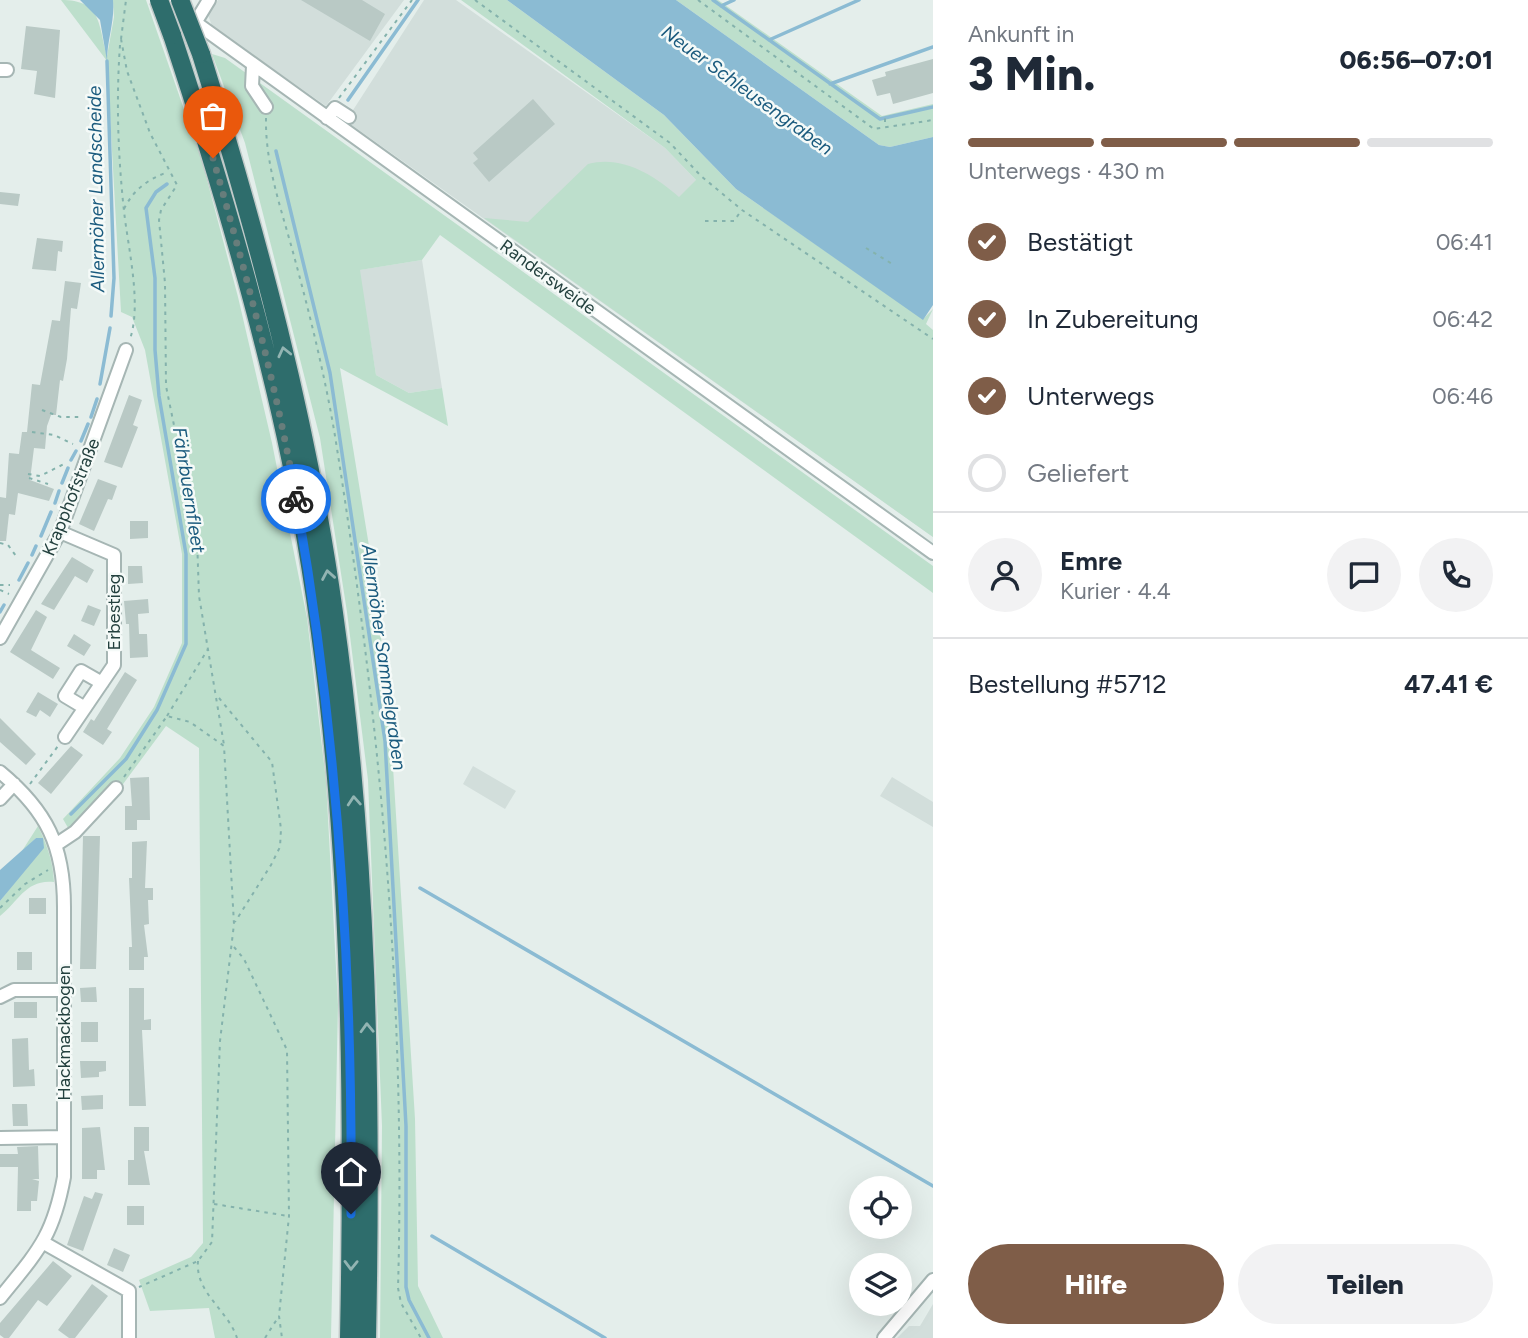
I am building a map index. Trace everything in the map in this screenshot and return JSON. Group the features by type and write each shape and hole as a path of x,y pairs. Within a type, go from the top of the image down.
{"highway":[{"path":"161,0 213,158 251,293 286,440 316,614 333,746 346,958 351,1170 349,1338"},
{"path":"180,0 201,54 269,288 304,438 334,611 350,745 365,957 370,1097 368,1338"}],"street":[{"name":"Randersweide","path":"161,0 253,66 331,113 933,553"},
{"path":"195,23 209,0"},
{"path":"253,66 252,86 267,107"},
{"path":"331,113 349,117"},
{"name":"Krapphofstraße","path":"0,638 60,532 127,350"},
{"name":"Erbestieg","path":"60,532 114,555 114,665 65,737"},
{"path":"85,708 65,696 81,671 102,683"},
{"name":"Hackmackbogen","path":"0,772 37,808 57,844 63,867 64,990 63,1185 57,1215 44,1243 0,1298"},
{"path":"0,799 19,788"},
{"path":"57,844 71,836 116,788"},
{"path":"0,997 15,990 64,990"},
{"path":"0,1138 64,1137"},
{"path":"44,1243 129,1291 129,1338"},
{"path":"884,1338 933,1280"}],"path":[{"path":"126,0 117,90 124,210 132,271 134,328 127,350"},
{"path":"331,113 337,101 412,0"},
{"path":"475,0 670,143 701,176 742,210 933,339"},
{"path":"698,0 874,129 933,120"},
{"path":"121,39 127,71 150,133 168,172 174,178 176,190 160,210 159,220 165,283 166,386 197,538 200,596 219,697 233,924 220,1041 212,1242 198,1261 129,1291"},
{"path":"885,117 885,122"},
{"path":"124,210 130,198 142,186 153,177 168,172"},
{"path":"705,221 734,221 742,210"},
{"path":"866,248 894,265"},
{"path":"41,410 61,417 82,418"},
{"path":"32,432 54,435 72,444"},
{"path":"48,484 29,476 40,476 66,463"},
{"path":"0,543 8,545 16,556"},
{"path":"0,585 10,585"},
{"path":"0,590 7,591 12,597"},
{"path":"116,788 167,716 208,648"},
{"path":"219,697 272,762 281,829 280,847 271,866 233,924"},
{"path":"167,716 190,722 224,746"},
{"path":"19,788 65,737"},
{"path":"0,908 34,878 63,867"},
{"path":"232,946 244,959 287,1050 289,1216 279,1316 282,1338"},
{"path":"215,1204 289,1216"},
{"path":"198,1261 197,1274 203,1289 231,1320 237,1338"},
{"path":"264,1338 279,1316"}],"shaded area":[{"path":"218,0 404,0 326,106 212,26 208,15"},
{"path":"424,0 456,0 665,148 696,180 933,537 346,121"},
{"path":"422,260 442,388 409,393 376,375 359,270"},
{"path":"473,766 516,791 505,809 463,784"},
{"path":"892,777 933,802 933,827 880,796"},
{"path":"933,1304 933,1338 897,1338 909,1326 920,1326"}],"green space":[{"path":"61,0 84,4 91,9 99,24 107,56 114,17 113,0 146,0 202,161 238,297 272,443 307,618 326,781 338,1005 331,1338 215,1338 209,1308 150,1311 139,1280 191,1257 203,1243 199,748 166,726 112,799 75,840 63,819 120,758 154,707 182,643 182,554 145,350 132,317 121,312 107,61"},
{"path":"461,0 507,0 664,115 736,189 923,319 933,309 926,324 933,330 933,537 484,218 528,222 588,164 613,162 637,169 659,181 679,197 696,180 665,148"},
{"path":"676,0 718,0 882,116 933,104 933,137 890,147 879,145"},
{"path":"212,54 225,58 933,566 933,593 440,235 422,260 360,270 376,375 409,393 442,388 448,426 340,368 376,589 391,735 415,1119 418,1286 443,1338 380,1338 382,1126 368,780 347,612 320,438 245,143"},
{"path":"38,826 44,840 49,853 54,882 30,887 0,916 0,901 29,864 43,838 36,838 22,851"}],"water":[{"path":"80,0 113,0 107,61 100,20"},
{"name":"Neuer Schleusengraben","path":"507,0 676,0 879,145 890,147 933,137 933,305 923,320 736,189 664,115"},
{"path":"36,838 43,838 44,848 0,901 0,870"}],"building":[{"path":"301,0 362,0 385,14 370,41"},
{"path":"26,26 60,30 55,98 34,94 37,71 21,69"},
{"path":"933,59 933,93 893,104 890,93 877,96 872,80 886,76 885,72"},
{"path":"533,99 555,124 489,182 473,163 478,159 473,153"},
{"path":"0,192 20,194 18,206 0,204"},
{"path":"37,238 63,241 62,252 58,251 56,271 32,269"},
{"path":"65,281 81,283 77,309 71,308 67,359 63,381 60,380 56,415 51,415 47,426 45,449 34,448 30,480 54,489 49,501 18,493 15,515 9,514 6,541 0,541 0,497 6,498 9,453 19,454 22,432 27,432 32,384 40,385 52,320 60,321"},
{"path":"129,395 142,400 133,425 138,427 122,468 104,462"},
{"path":"98,479 117,486 94,531 79,524"},
{"path":"130,521 148,521 148,538 130,539"},
{"path":"72,557 94,570 87,583 75,576 54,610 41,604"},
{"path":"128,566 142,566 143,583 128,584"},
{"path":"148,599 149,613 138,614 139,634 147,634 148,657 130,658 129,624 126,624 124,601"},
{"path":"88,605 101,610 94,626 81,621"},
{"path":"36,610 47,617 31,650 60,668 53,679 10,652"},
{"path":"74,634 91,645 84,656 67,646"},
{"path":"125,672 137,680 107,729 112,732 103,745 83,732 91,719 94,721"},
{"path":"38,692 58,704 50,717 40,710 36,717 26,712"},
{"path":"0,718 36,754 26,765 0,742"},
{"path":"71,746 83,755 51,794 38,783"},
{"path":"149,777 150,820 137,820 137,830 125,830 125,806 132,806 130,778"},
{"path":"83,836 100,836 96,969 80,969"},
{"path":"147,841 145,888 153,888 153,900 148,900 149,924 144,925 148,957 144,957 144,970 129,970 129,947 132,947 129,878 132,878 132,842"},
{"path":"29,898 46,898 46,914 29,914"},
{"path":"17,952 32,952 32,970 17,970"},
{"path":"96,987 97,1002 81,1002 80,988"},
{"path":"129,988 144,988 144,1020 151,1019 151,1030 142,1030 146,1106 129,1106"},
{"path":"14,1002 37,1002 37,1018 14,1018"},
{"path":"81,1022 98,1022 98,1042 81,1042"},
{"path":"28,1038 29,1070 34,1069 35,1086 13,1087 12,1039"},
{"path":"80,1061 106,1061 106,1071 99,1072 99,1077 81,1078"},
{"path":"103,1095 103,1109 82,1110 81,1096"},
{"path":"12,1104 27,1104 28,1126 13,1126"},
{"path":"100,1127 105,1170 97,1170 97,1179 82,1179 82,1128"},
{"path":"134,1127 149,1127 149,1151 144,1151 150,1185 128,1185 128,1160 134,1160"},
{"path":"38,1146 39,1179 32,1179 39,1181 37,1201 31,1201 31,1211 17,1211 18,1167 0,1167 0,1154 18,1154 17,1147"},
{"path":"95,1192 103,1194 83,1251 67,1245 84,1196 92,1199"},
{"path":"127,1206 144,1206 144,1225 127,1225"},
{"path":"114,1248 130,1255 123,1272 107,1265"},
{"path":"53,1261 72,1276 47,1306 38,1300 9,1338 4,1338 0,1335 0,1323"},
{"path":"92,1284 108,1296 75,1338 69,1338 58,1330"}],"waterway":[{"path":"348,100 418,0"},
{"path":"713,0 880,119 933,107"},
{"path":"721,6 734,0"},
{"path":"769,40 859,0"},
{"path":"830,84 933,47"},
{"name":"Allermöher Landscheide","path":"107,61 114,278 111,316"},
{"name":"Allermöher Sammelgraben","path":"276,151 330,373 385,741 406,1126 406,1287 409,1300 429,1338"},
{"name":"Fährbuernfleet","path":"71,814 126,759 157,710 186,644 186,554 159,396 155,350 155,278 146,208 156,192 167,184"},
{"name":"Allermöher Landscheide","path":"100,384 110,328"},
{"name":"Allermöher Landscheide","path":"91,417 97,399"},
{"name":"Allermöher Landscheide","path":"81,441 88,424"},
{"name":"Allermöher Landscheide","path":"71,460 76,451"},
{"name":"Allermöher Landscheide","path":"62,483 68,468"},
{"name":"Allermöher Landscheide","path":"55,503 59,491"},
{"name":"Allermöher Landscheide","path":"41,536 51,512"},
{"name":"Allermöher Landscheide","path":"32,555 36,546"},
{"name":"Allermöher Landscheide","path":"19,580 28,563"},
{"name":"Allermöher Landscheide","path":"0,612 4,605"},
{"path":"420,888 933,1186"},
{"path":"432,1236 605,1338"}],"way so far":[{"path":"213,158 251,293 286,440 296,499"}],"route":[{"path":"296,499 316,614 333,746 348,980 351,1214"}]}
